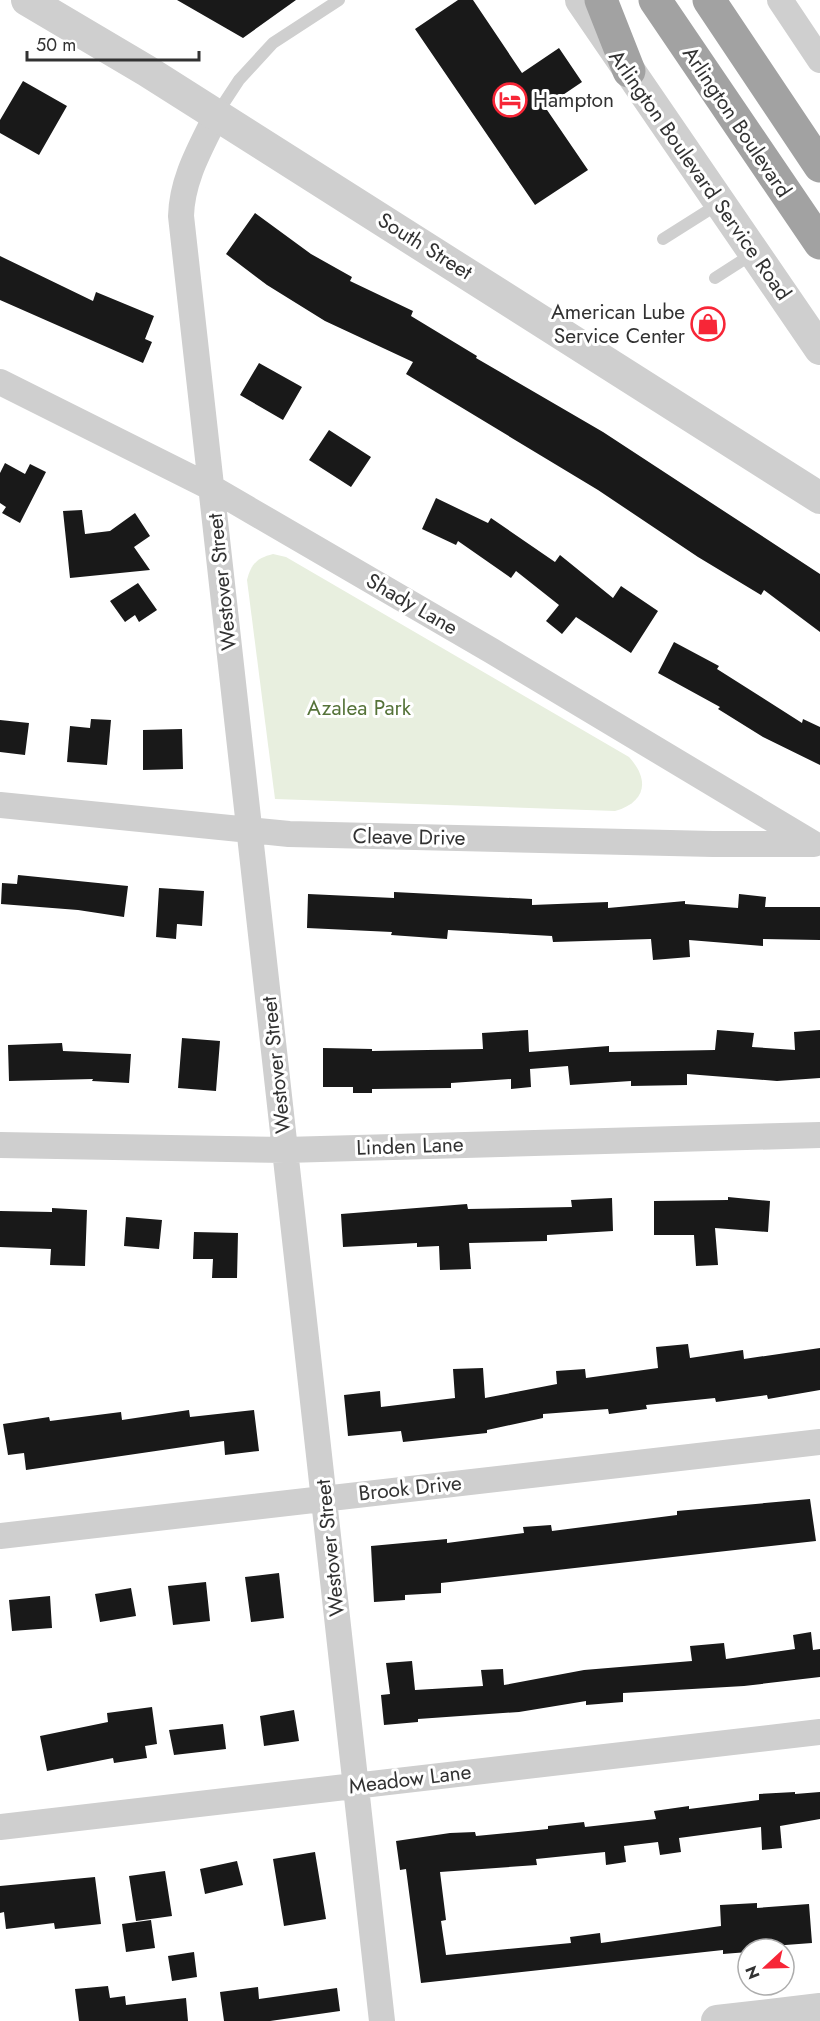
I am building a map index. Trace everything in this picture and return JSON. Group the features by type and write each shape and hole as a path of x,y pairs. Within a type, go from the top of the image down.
{"highway":[{"path":"601,0 629,71"},
{"name":"Arlington Boulevard","path":"655,0 820,243"},
{"path":"709,0 820,166"}],"street":[{"name":"South Street","path":"27,0 147,71 812,491"},
{"name":"Arlington Boulevard Service Road","path":"581,0 820,349"},
{"path":"780,0 820,60"},
{"name":"Westover Street","path":"216,116 188,174 182,198 181,216 382,2021"},
{"name":"Shady Lane","path":"0,382 212,488 817,844"},
{"name":"Cleave Drive","path":"0,805 250,830 360,836 713,844 817,844"},
{"name":"Linden Lane","path":"0,1145 285,1150 820,1135"},
{"name":"Brook Drive","path":"0,1536 820,1442"},
{"name":"Meadow Lane","path":"0,1827 820,1732"},
{"path":"717,2021 820,2009"}],"lane":[{"path":"216,116 239,80 273,43 339,0"},
{"path":"663,239 720,203"},
{"path":"715,278 754,253"}],"green space":[{"name":"Azalea Park","path":"273,554 286,557 629,757 640,774 642,789 639,796 625,807 615,811 275,799 247,580 255,563"}],"building":[{"path":"177,0 296,0 243,38"},
{"name":"Hampton","path":"458,0 473,0 522,73 559,48 582,82 545,107 588,170 535,205 415,29"},
{"path":"23,81 67,106 39,155 0,133 0,120"},
{"path":"255,213 311,254 352,277 350,281 413,311 411,316 477,356 476,358 603,432 820,574 820,632 764,590 761,595 698,557 598,490 406,374 413,362 325,321 267,285 226,254"},
{"path":"0,256 93,301 96,292 154,316 145,339 152,342 143,363 0,300"},
{"path":"259,363 302,387 283,420 240,395"},
{"path":"329,430 371,457 351,487 309,460"},
{"path":"5,463 25,474 30,464 46,472 20,523 2,513 6,507 0,503 0,473"},
{"path":"436,498 488,523 491,518 555,562 560,555 613,598 621,586 658,611 631,653 576,617 562,634 546,621 559,605 516,571 511,578 458,541 456,545 422,529"},
{"path":"82,510 85,534 110,531 135,513 150,536 134,547 150,570 70,578 63,511"},
{"path":"138,583 157,610 139,622 135,615 125,622 110,601"},
{"path":"674,642 719,666 717,669 802,723 803,719 820,727 820,765 763,737 718,709 720,707 658,673"},
{"path":"91,719 111,720 107,765 67,762 70,726 90,728"},
{"path":"0,720 29,723 25,755 0,752"},
{"path":"182,729 183,769 143,770 143,730"},
{"path":"18,875 128,886 124,917 78,910 1,904 2,883 17,884"},
{"path":"159,888 204,891 202,926 177,924 176,939 156,937"},
{"path":"394,892 532,899 532,905 608,902 608,908 685,901 685,904 738,908 739,894 766,897 765,907 820,907 820,940 763,939 763,946 689,940 690,957 653,960 651,939 553,942 552,936 448,930 447,939 391,935 392,932 307,928 308,894 394,898"},
{"path":"528,1030 529,1052 609,1046 609,1052 715,1050 717,1030 754,1033 752,1047 795,1050 794,1032 820,1030 820,1078 777,1081 687,1074 687,1085 631,1086 631,1081 570,1085 568,1066 530,1069 531,1087 511,1089 511,1079 451,1083 451,1088 372,1089 372,1093 353,1093 353,1087 323,1087 323,1048 372,1049 372,1051 483,1049 482,1033"},
{"path":"182,1038 220,1041 216,1091 178,1088"},
{"path":"62,1043 63,1051 131,1054 129,1083 92,1081 93,1079 9,1081 8,1045"},
{"path":"728,1197 770,1201 768,1232 715,1228 718,1265 696,1266 694,1235 654,1235 654,1201 728,1200"},
{"path":"612,1198 613,1231 547,1235 547,1241 469,1243 471,1269 440,1270 439,1246 417,1247 417,1243 343,1247 341,1214 467,1204 468,1209 572,1207 571,1200"},
{"path":"52,1208 87,1210 85,1266 50,1265 51,1249 0,1247 0,1211 52,1212"},
{"path":"126,1217 162,1220 159,1249 124,1246"},
{"path":"194,1232 238,1233 237,1278 212,1278 213,1259 193,1259"},
{"path":"688,1344 690,1358 743,1350 744,1359 820,1348 820,1390 768,1399 767,1395 716,1402 715,1398 646,1405 647,1409 609,1414 608,1409 543,1414 543,1418 487,1430 487,1433 403,1442 401,1431 348,1436 344,1395 380,1391 381,1407 455,1398 453,1369 483,1368 485,1398 557,1384 556,1371 585,1369 586,1378 658,1368 656,1347"},
{"path":"189,1410 190,1417 254,1410 259,1451 225,1455 224,1441 26,1470 24,1453 8,1455 3,1424 49,1417 50,1421 121,1412 122,1420"},
{"path":"810,1499 816,1541 441,1583 441,1593 405,1595 405,1600 374,1602 371,1546 447,1539 447,1543 524,1533 523,1527 551,1525 552,1531 677,1515 677,1511"},
{"path":"279,1573 284,1618 251,1622 245,1577"},
{"path":"206,1582 210,1621 173,1625 168,1586"},
{"path":"131,1588 136,1616 100,1622 95,1594"},
{"path":"50,1596 52,1628 12,1631 9,1600"},
{"path":"811,1632 813,1650 820,1649 820,1677 744,1686 623,1693 623,1702 586,1705 586,1701 519,1712 418,1719 418,1722 384,1725 381,1695 390,1694 386,1663 412,1661 415,1690 483,1686 481,1670 503,1669 504,1685 584,1670 692,1661 690,1646 724,1643 726,1659 795,1649 793,1635"},
{"path":"152,1707 157,1744 145,1746 147,1758 114,1763 113,1758 47,1771 40,1736 108,1722 107,1713"},
{"path":"294,1710 299,1741 264,1746 260,1716"},
{"path":"223,1724 226,1749 174,1755 169,1730"},
{"path":"820,1792 820,1819 780,1826 782,1848 762,1850 761,1827 679,1838 681,1852 660,1855 658,1842 624,1846 626,1862 606,1865 605,1852 536,1859 537,1865 440,1872 446,1920 441,1921 446,1955 571,1943 570,1937 600,1933 601,1943 721,1926 720,1905 757,1903 757,1908 809,1904 812,1943 796,1944 796,1937 736,1937 736,1953 723,1954 723,1950 421,1983 406,1869 400,1870 396,1841 450,1833 475,1832 476,1836 548,1829 548,1826 584,1822 585,1827 656,1819 654,1811 759,1800 759,1794"},
{"path":"315,1852 326,1919 284,1926 273,1859"},
{"path":"237,1861 243,1885 205,1894 200,1869"},
{"path":"165,1871 172,1916 136,1921 129,1876"},
{"path":"95,1877 101,1924 55,1929 54,1923 6,1929 4,1912 0,1913 0,1886"},
{"path":"151,1920 155,1948 126,1952 122,1924"},
{"path":"194,1952 197,1977 172,1981 168,1956"},
{"path":"108,1986 110,1998 125,1996 126,2005 186,1998 188,2021 79,2021 75,1989"},
{"path":"258,1987 259,1999 337,1988 340,2011 270,2021 224,2021 220,1992"}],"place":[{"name":"Hampton","path":"510,100"},
{"name":"American Lube Service Center","path":"708,324"}]}
